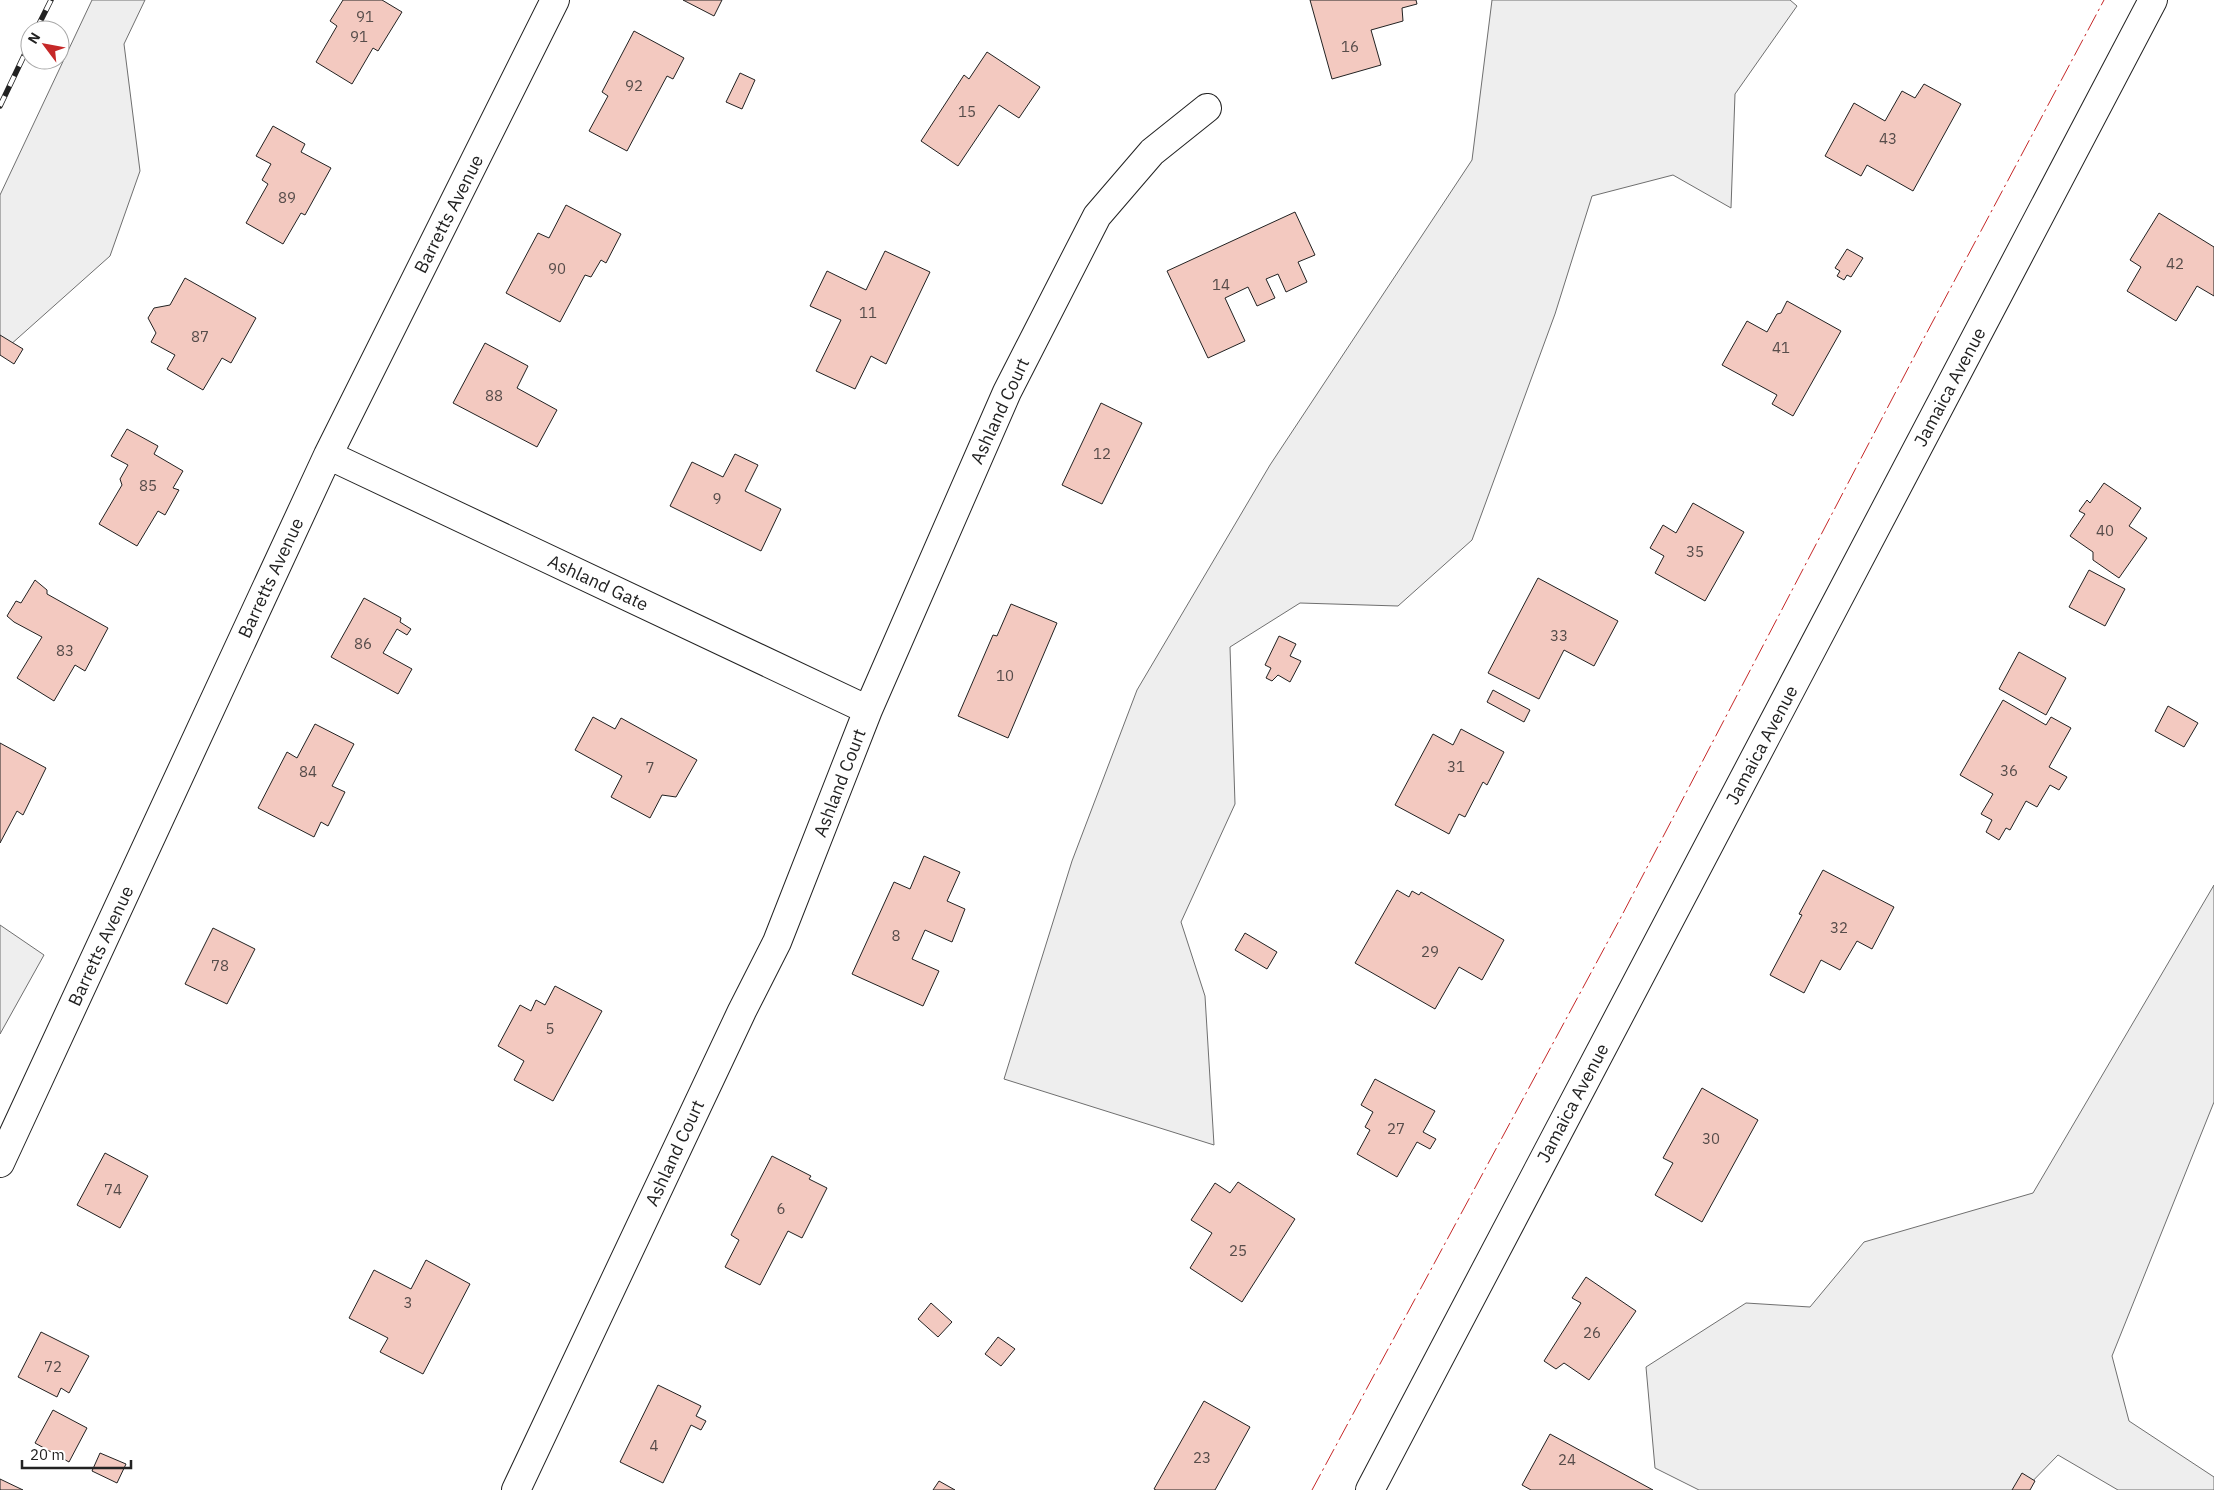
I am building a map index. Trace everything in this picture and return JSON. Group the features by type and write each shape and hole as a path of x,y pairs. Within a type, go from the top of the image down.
{"street":[{"name":"Barretts Avenue","path":"0,1163 328,455 556,0"},
{"name":"Jamaica Avenue","path":"1370,1490 2154,0"},
{"name":"Ashland Court","path":"516,1490 742,1011 777,942 868,710 1007,392 1097,216 1152,152 1207,108"},
{"name":"Ashland Gate","path":"328,455 868,710"}],"shaded area":[{"path":"92,0 145,0 124,44 140,171 110,256 0,354 0,195 59,70 70,70 70,47"},
{"path":"1492,0 1790,0 1797,6 1735,94 1731,208 1673,175 1592,196 1555,314 1472,540 1398,606 1300,603 1230,647 1235,804 1181,922 1205,996 1214,1145 1004,1079 1072,861 1137,690 1270,465 1472,160"},
{"path":"2214,885 2214,1102 2112,1356 2129,1421 2214,1477 2214,1490 2118,1490 2058,1455 2024,1490 1699,1490 1655,1468 1646,1367 1746,1303 1810,1307 1864,1242 2033,1193"},
{"path":"0,925 44,955 0,1034"}],"building":[{"path":"343,0 382,0 402,12 378,51 373,48 352,84 316,62 337,26 330,21"},
{"path":"683,0 722,0 714,16"},
{"path":"1310,0 1416,0 1417,4 1402,8 1403,21 1371,30 1381,65 1332,79"},
{"path":"634,31 684,58 673,79 667,76 627,151 589,131 608,96 602,92"},
{"path":"987,52 1040,87 1019,118 999,105 958,166 921,141 964,75 969,79"},
{"path":"740,73 755,80 742,109 726,102"},
{"path":"1924,84 1961,104 1913,191 1867,165 1861,176 1825,156 1854,103 1885,121 1902,91 1915,98"},
{"path":"273,126 305,144 301,152 331,168 305,215 301,213 283,244 246,223 268,184 262,180 271,164 256,156"},
{"path":"566,205 621,234 606,263 601,260 591,277 585,275 560,322 506,293 538,233 549,238"},
{"path":"1295,212 1315,255 1298,262 1307,282 1286,292 1278,274 1266,279 1275,298 1257,306 1248,287 1225,298 1245,341 1208,358 1167,271"},
{"path":"2159,213 2214,247 2214,296 2197,286 2176,321 2127,291 2141,267 2130,260"},
{"path":"1847,249 1863,258 1851,277 1847,275 1844,280 1837,276 1840,271 1835,268"},
{"path":"885,251 930,272 886,364 871,356 855,389 816,371 841,320 810,306 827,271 866,290"},
{"path":"185,278 256,318 231,363 222,358 203,390 167,369 175,355 151,342 156,333 148,318 154,308 170,305"},
{"path":"1787,301 1841,331 1793,416 1772,404 1777,395 1722,365 1747,321 1767,332"},
{"path":"0,335 23,349 14,364 0,355"},
{"path":"485,343 528,366 517,388 557,410 537,447 453,403"},
{"path":"1101,403 1142,423 1102,504 1062,485"},
{"path":"127,429 158,446 154,454 183,471 173,488 179,490 165,515 158,511 137,546 99,524 122,485 120,479 128,465 111,456"},
{"path":"735,454 758,465 745,491 781,509 761,551 670,506 692,462 723,477"},
{"path":"2104,483 2141,508 2129,526 2147,538 2119,578 2093,560 2093,552 2070,536 2085,514 2079,511 2087,500 2090,503"},
{"path":"1693,503 1744,532 1705,601 1655,573 1664,556 1650,548 1663,525 1676,533"},
{"path":"2089,570 2125,589 2105,626 2069,607"},
{"path":"1538,578 1618,621 1594,666 1564,650 1539,699 1488,673"},
{"path":"35,580 47,590 47,594 108,628 85,671 75,665 54,701 17,678 42,637 14,622 7,616 16,601 21,603"},
{"path":"364,598 401,618 400,622 411,629 407,635 397,629 383,653 412,669 398,694 331,657"},
{"path":"1011,604 1057,623 1008,738 958,716 993,635 997,636"},
{"path":"1279,636 1296,644 1290,656 1301,661 1290,682 1278,675 1272,681 1266,678 1271,668 1265,665"},
{"path":"2019,652 2066,678 2046,715 1999,689"},
{"path":"1493,690 1530,710 1524,722 1487,702"},
{"path":"2003,700 2046,725 2051,717 2071,728 2049,767 2067,777 2059,790 2050,785 2037,807 2026,801 2010,830 2006,828 1999,840 1986,832 1992,820 1981,814 1993,794 1960,775"},
{"path":"2168,706 2198,723 2184,747 2155,731"},
{"path":"593,717 615,729 621,718 697,760 676,797 662,795 650,818 611,797 622,776 575,750"},
{"path":"315,724 354,744 332,786 345,792 328,826 321,822 314,837 258,808 287,752 297,758"},
{"path":"1461,729 1504,752 1487,785 1483,782 1465,817 1459,814 1449,834 1395,805 1433,734 1453,745"},
{"path":"0,743 46,768 23,815 17,811 0,843"},
{"path":"924,856 960,872 947,901 965,909 952,942 925,930 912,959 939,971 923,1006 852,974 894,882 910,889"},
{"path":"1823,870 1894,907 1872,949 1857,941 1840,970 1821,960 1804,993 1770,975 1802,915 1799,914"},
{"path":"1397,890 1409,897 1412,891 1419,895 1421,892 1504,940 1482,980 1459,967 1435,1009 1355,963"},
{"path":"213,928 255,949 227,1004 185,984"},
{"path":"1245,933 1277,952 1267,969 1235,950"},
{"path":"555,986 602,1011 553,1101 514,1080 524,1061 498,1046 520,1005 531,1011 536,1000 545,1005"},
{"path":"1375,1079 1435,1111 1423,1132 1436,1139 1430,1149 1417,1142 1397,1177 1357,1154 1370,1130 1365,1127 1373,1112 1361,1105"},
{"path":"1702,1088 1758,1120 1702,1222 1655,1195 1673,1163 1663,1158"},
{"path":"105,1153 148,1176 120,1228 77,1205"},
{"path":"772,1156 811,1176 809,1179 827,1188 802,1238 788,1231 760,1285 725,1267 739,1240 731,1235"},
{"path":"1238,1182 1295,1219 1242,1302 1190,1268 1212,1233 1191,1220 1215,1183 1230,1193"},
{"path":"426,1260 470,1284 423,1374 380,1352 388,1338 349,1318 374,1270 411,1289"},
{"path":"1586,1277 1636,1311 1589,1380 1564,1363 1556,1369 1544,1361 1581,1303 1572,1298"},
{"path":"931,1303 952,1322 938,1337 918,1319"},
{"path":"41,1332 89,1356 69,1393 61,1388 57,1397 18,1377"},
{"path":"998,1337 1015,1349 1001,1366 985,1354"},
{"path":"658,1385 701,1406 696,1416 706,1421 701,1430 691,1425 663,1483 620,1462"},
{"path":"1204,1401 1250,1427 1215,1490 1154,1489"},
{"path":"53,1410 87,1428 69,1462 35,1443"},
{"path":"1550,1434 1653,1490 1531,1490 1522,1485"},
{"path":"100,1453 126,1464 117,1483 92,1471"},
{"path":"2022,1473 2035,1481 2030,1490 2012,1490"},
{"path":"0,1479 23,1490 0,1490"},
{"path":"939,1481 955,1490 933,1490"}],"railway":[{"path":"41,20 51,0"},
{"path":"0,106 20,64"}],"power":[{"path":"1312,1490 1620,919 1925,336 2104,0"}]}
